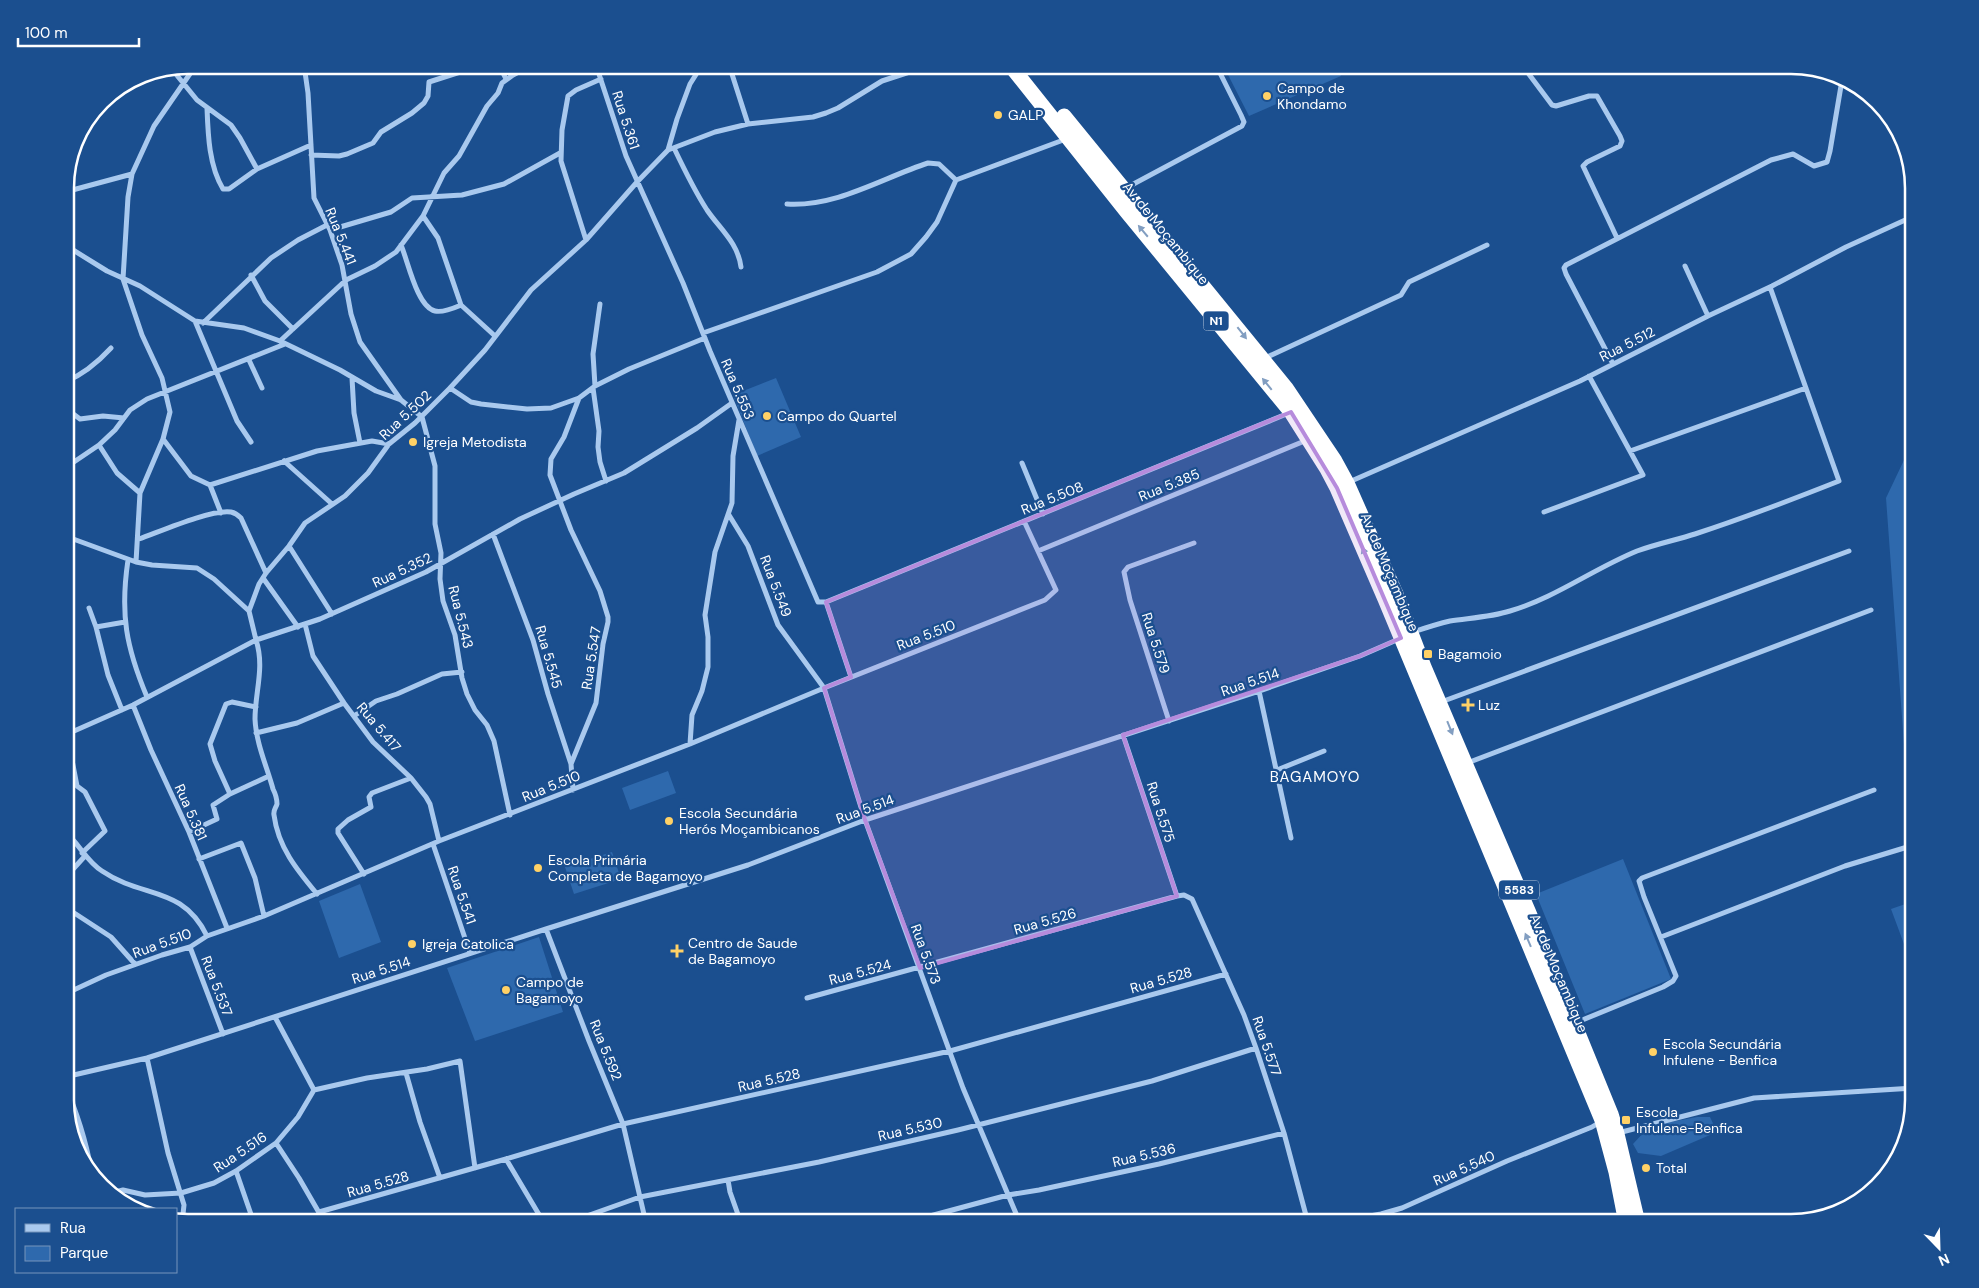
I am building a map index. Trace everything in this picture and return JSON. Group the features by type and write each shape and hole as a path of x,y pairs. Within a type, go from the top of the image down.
{"highway":[{"name":"Av. de Moçambique","path":"1017,74 1292,412 1337,488 1392,594"},
{"name":"Av. de Moçambique","path":"1029,74 1297,403 1346,483 1602,1120 1616,1172 1624,1214"},
{"name":"Av. de Moçambique","path":"1406,636 1440,702 1574,1023 1618,1134 1636,1214"}],"street":[{"path":"177,74 197,100 231,125 256,169"},
{"path":"136,562 140,493 163,438 170,412 166,391 142,335 123,279 132,174 154,126 190,74"},
{"name":"Rua 5.441","path":"305,74 314,198 328,228 346,280 351,314 360,342 401,400"},
{"path":"311,155 339,156 373,143 381,132 412,113 424,103 428,96 429,82 454,74"},
{"path":"504,74 506,79"},
{"path":"74,462 99,445 138,405 166,391 249,360 283,343 293,329 346,280 389,257 401,245 423,216 444,172 459,156 487,106 498,93 502,83 515,74"},
{"name":"Rua 5.361","path":"599,74 626,156 637,182"},
{"name":"Rua 5.502","path":"249,612 264,575 305,524 345,496 368,473 389,444 422,417 485,350 531,290 586,240 637,182 671,149 677,119 690,84 696,74"},
{"path":"731,74 748,124"},
{"path":"741,267 738,252 708,212 671,149 715,132 748,124 813,117 826,113 838,108 882,81 903,74"},
{"path":"1124,189 1242,126 1244,122 1220,74"},
{"path":"1529,74 1552,105 1556,106 1589,96 1597,96 1620,136 1622,141 1620,146 1587,162 1583,166 1617,238"},
{"path":"586,240 561,161 562,130 568,96 576,90 601,79"},
{"path":"1613,364 1564,268 1566,265 1700,195 1782,156 1793,154 1814,166 1827,162 1841,86"},
{"path":"207,108 207,126 213,167 223,189 229,189 256,169 311,145"},
{"path":"450,388 471,402 515,409 551,408 579,398 594,387 629,368 704,336 877,272 911,254 926,238 937,222 956,180 1069,138"},
{"path":"203,323 251,275 271,258 298,240 328,228 390,212 412,198 433,195 462,195 494,188 560,153"},
{"path":"787,204 829,200 928,164 940,164 956,180"},
{"path":"74,190 132,174"},
{"name":"Rua 5.553","path":"637,182 684,283 739,420 816,599 823,603 851,677"},
{"path":"423,216 438,238 462,305 495,336"},
{"name":"Rua 5.512","path":"1346,483 1589,376 1770,287 1848,246 1905,220"},
{"path":"401,245 420,296 431,310 440,312 462,305"},
{"path":"1262,359 1401,295 1410,282 1487,245"},
{"path":"74,251 107,271 140,286 195,321 244,328 283,343 340,370 376,391 401,400 422,417"},
{"path":"1685,266 1708,316"},
{"path":"251,275 265,302 293,329"},
{"path":"1630,451 1806,388 1770,287"},
{"path":"600,304 593,354 594,387 599,431 598,447 606,481"},
{"path":"195,321 237,421 251,442"},
{"path":"74,378 100,359 111,348"},
{"path":"249,360 262,388"},
{"path":"1544,512 1643,475 1589,376"},
{"path":"352,378 354,413 360,443"},
{"name":"Rua 5.514","path":"74,1075 147,1058 470,953 748,866 865,820 1259,692 1448,622 1508,612 1535,603 1598,569 1636,552 1758,512 1838,481 1806,388"},
{"name":"Rua 5.547","path":"571,764 596,703 608,617 600,591 559,501 550,475 551,459 564,437 579,398"},
{"path":"559,501 624,473 668,447 732,403"},
{"name":"Rua 5.508","path":"823,603 1292,412"},
{"path":"74,414 80,419 103,416 124,418"},
{"name":"Rua 5.543","path":"422,417 436,466 435,524 441,564 440,579 443,600 455,635 462,672 471,702 487,725 494,741 510,815"},
{"path":"690,744 692,715 700,697 708,666 708,637 705,615 713,563 719,540 729,515 733,495 733,456 739,420"},
{"path":"163,438 192,476 210,485 221,513"},
{"name":"Rua 5.385","path":"1038,550 1308,440"},
{"path":"210,485 317,451 372,441 389,444"},
{"path":"99,445 117,473 140,493"},
{"path":"284,461 332,504"},
{"path":"1022,462 1043,514"},
{"name":"Rua 5.352","path":"256,640 332,614 441,564 493,534 559,501"},
{"path":"138,539 201,517 232,512 237,514 241,518 264,575 298,627"},
{"name":"Rua 5.549","path":"729,515 748,546 778,625 824,688"},
{"path":"1024,521 1038,550"},
{"name":"Rua 5.545","path":"493,534 527,622 571,764 573,790"},
{"path":"74,539 136,562 197,568 214,579 249,612 261,672 256,707 256,732 277,804 273,812 283,848 294,866 317,894"},
{"name":"Rua 5.579","path":"1169,721 1130,600 1124,572 1128,567 1194,543"},
{"path":"289,546 332,614"},
{"name":"Rua 5.510","path":"74,990 135,964 190,947 207,936 264,916 433,844 690,744 851,677 1045,600 1056,590 1038,550"},
{"path":"1440,702 1849,551"},
{"path":"128,560 123,604 125,622 130,650 147,697"},
{"path":"89,608 96,627 108,675 122,710"},
{"path":"1465,764 1871,610"},
{"path":"96,627 125,622"},
{"name":"Rua 5.417","path":"305,624 313,656 344,703 373,742 411,778 430,804 439,842"},
{"path":"74,731 133,705 256,640"},
{"path":"354,716 376,700 397,694 442,674 462,672"},
{"name":"Rua 5.573","path":"824,688 865,820 963,1088 1016,1214"},
{"path":"1259,692 1292,838"},
{"path":"230,794 215,761 210,742 226,704 232,702 256,707"},
{"path":"256,732 297,723 344,703"},
{"name":"Rua 5.381","path":"133,705 151,750 189,832 227,928"},
{"name":"Rua 5.575","path":"1123,735 1177,896"},
{"path":"1276,770 1324,750"},
{"path":"74,772 77,786 85,792 105,831 74,867"},
{"path":"189,832 217,819 214,805 230,794 269,776"},
{"path":"364,874 338,833 338,829 348,820 371,807 369,797 372,793 411,778"},
{"path":"1574,1023 1673,982 1676,976 1644,897 1640,881 1642,878 1874,790"},
{"path":"74,843 84,855 110,876 180,902 200,921 207,936"},
{"path":"199,859 241,844 255,878 264,916"},
{"name":"Rua 5.541","path":"433,844 470,953"},
{"path":"1661,937 1845,866 1905,848"},
{"name":"Rua 5.577","path":"1177,896 1184,895 1192,899 1226,974 1256,1048 1284,1133 1305,1214"},
{"name":"Rua 5.526","path":"920,968 1177,896"},
{"path":"74,912 111,937 135,964"},
{"name":"Rua 5.592","path":"546,929 589,1042 623,1124 644,1214"},
{"name":"Rua 5.537","path":"190,947 223,1034"},
{"name":"Rua 5.524","path":"807,998 920,968"},
{"name":"Rua 5.528","path":"319,1212 506,1160 623,1124 950,1051 1226,974"},
{"path":"275,1017 314,1090 460,1061 475,1168"},
{"name":"Rua 5.530","path":"592,1214 640,1197 819,1162 958,1130 1152,1081 1256,1048"},
{"path":"147,1058 162,1130 174,1175 181,1193 184,1210 183,1214"},
{"path":"406,1073 420,1122 440,1178"},
{"path":"1618,1134 1754,1098 1905,1089"},
{"name":"Rua 5.516","path":"118,1191 123,1190 145,1195 181,1193 214,1184 276,1143 298,1117 314,1090"},
{"path":"74,1108 90,1158"},
{"name":"Rua 5.540","path":"1382,1214 1402,1208 1507,1161 1592,1127 1602,1120"},
{"name":"Rua 5.536","path":"937,1214 1008,1195 1040,1190 1159,1164 1284,1133"},
{"path":"276,1143 319,1212"},
{"path":"506,1160 539,1214"},
{"path":"236,1171 251,1214"},
{"path":"728,1180 738,1214"}],"highlighted area":[{"path":"1291,412 1337,488 1401,638 1360,656 1123,735 1177,896 920,968 865,820 824,688 851,677 826,602"}],"green space":[{"name":"Campo de Khondamo","path":"1228,74 1340,74 1341,76 1249,116"},
{"name":"Campo do Quartel","path":"776,378 801,437 757,456 733,395"},
{"path":"1905,458 1905,758 1886,498"},
{"path":"668,771 676,793 630,810 622,788"},
{"path":"612,852 621,879 574,894 565,867"},
{"path":"1623,859 1671,979 1585,1014 1536,894"},
{"path":"360,884 381,942 339,958 319,901"},
{"path":"1905,904 1905,947 1891,909"},
{"name":"Campo de Bagamoyo","path":"539,937 563,1012 475,1041 447,968"},
{"path":"1697,1117 1710,1117 1717,1132 1661,1156 1638,1153 1633,1144 1645,1131 1665,1123"}],"place":[{"name":"Campo de Khondamo","path":"1267,96"},
{"name":"GALP","path":"998,115"},
{"name":"Campo do Quartel","path":"767,416"},
{"name":"Igreja Metodista","path":"413,442"},
{"name":"Bagamoio","path":"1428,654"},
{"name":"Luz","path":"1468,705"},
{"name":"Escola Secundária Herós Moçambicanos","path":"669,821"},
{"name":"Escola Primária Completa de Bagamoyo","path":"538,868"},
{"name":"Igreja Catolica","path":"412,944"},
{"name":"Centro de Saude de Bagamoyo","path":"677,951"},
{"name":"Campo de Bagamoyo","path":"506,990"},
{"name":"Escola Secundária Infulene - Benfica","path":"1653,1052"},
{"name":"Escola Infulene-Benfica","path":"1626,1120"},
{"name":"Total","path":"1646,1168"}],"district":[{"name":"BAGAMOYO","path":"1315,777"}]}
